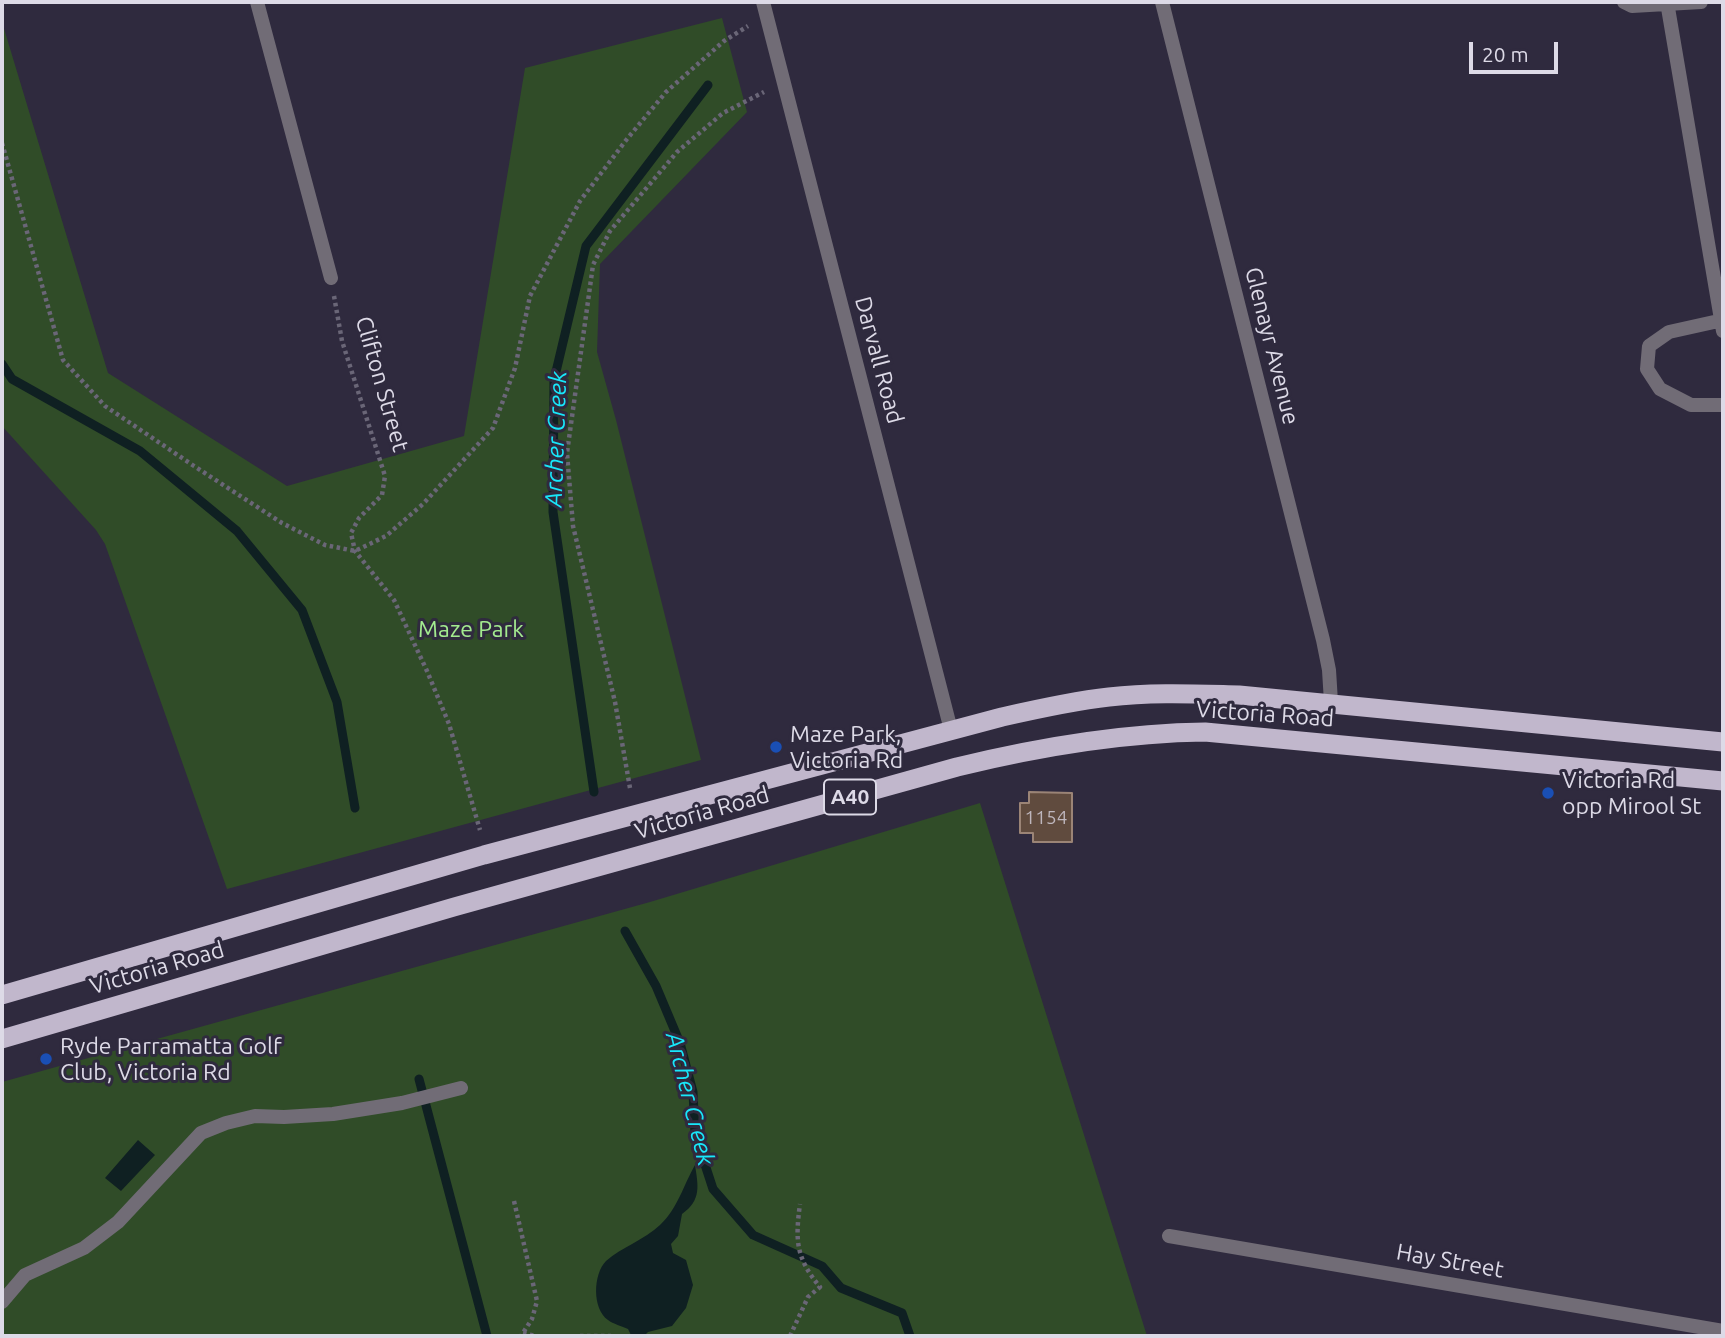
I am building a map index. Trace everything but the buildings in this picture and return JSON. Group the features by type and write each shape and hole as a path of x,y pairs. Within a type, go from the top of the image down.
{"highway":[{"name":"Victoria Road","path":"2,995 484,855 951,730 1061,704 1111,696 1240,695 1723,742"},
{"name":"Victoria Road","path":"2,1039 454,907 944,771 1021,751 1079,741 1205,732 1723,781"}],"street":[{"path":"257,2 331,278"},
{"name":"Glenayr Avenue","path":"1162,2 1323,640 1329,670 1331,702"},
{"path":"1623,2 1632,6 1701,2"},
{"path":"1667,2 1723,323 1669,332 1649,346 1647,369 1660,389 1691,405 1723,405"},
{"name":"Darvall Road","path":"764,8 951,730"},
{"path":"2,1302 24,1275 84,1248 118,1222 201,1133 255,1116 333,1114 402,1103 456,1090"},
{"name":"Hay Street","path":"1169,1236 1723,1331"}],"path":[{"path":"2,143 63,360 105,406 194,466 293,529 325,545 355,551 386,536 423,504 493,428 516,368 530,296 580,201 666,92 764,8"},
{"path":"630,788 614,702 573,526 567,453 593,265 610,230 677,152 723,113 783,81"},
{"name":"Clifton Street","path":"331,278 342,341 385,476 382,495 359,518 351,533 355,551"},
{"path":"355,551 394,600 427,671 450,724 480,830"},
{"path":"514,1200 537,1301 532,1319 522,1335 536,1336"},
{"path":"790,1336 808,1297 820,1287 803,1267 797,1235 800,1204"},
{"path":"580,1336 611,1336"}],"green space":[{"name":"Maze Park","path":"722,18 747,112 600,264 597,352 701,760 227,889 105,544 96,530 2,426 2,22 108,373 287,486 464,436 525,68"},
{"path":"980,803 1147,1336 2,1336 2,1082 650,902"}],"shaded area":[{"path":"138,1140 155,1155 121,1191 105,1178"},
{"path":"695,1165 696,1198 682,1214 678,1236 671,1244 673,1253 686,1260 693,1285 686,1308 672,1326 648,1332 644,1336 631,1335 628,1329 608,1320 599,1308 596,1291 599,1274 606,1261 654,1230 666,1218"}],"waterway":[{"name":"Archer Creek","path":"594,792 553,512 554,380 586,246 708,85"},
{"name":"Archer Creek","path":"2,364 12,379 140,451 237,531 302,610 337,702 355,808"},
{"name":"Archer Creek","path":"625,931 656,986 680,1043 693,1092 695,1134 713,1189 753,1235 822,1266 841,1288 902,1313 910,1336"},
{"name":"Archer Creek","path":"419,1079 487,1336"}],"place":[{"name":"Maze Park, Victoria Rd","path":"776,747"},
{"name":"Victoria Rd opp Mirool St","path":"1548,793"},
{"name":"Ryde Parramatta Golf Club, Victoria Rd","path":"46,1059"}]}
